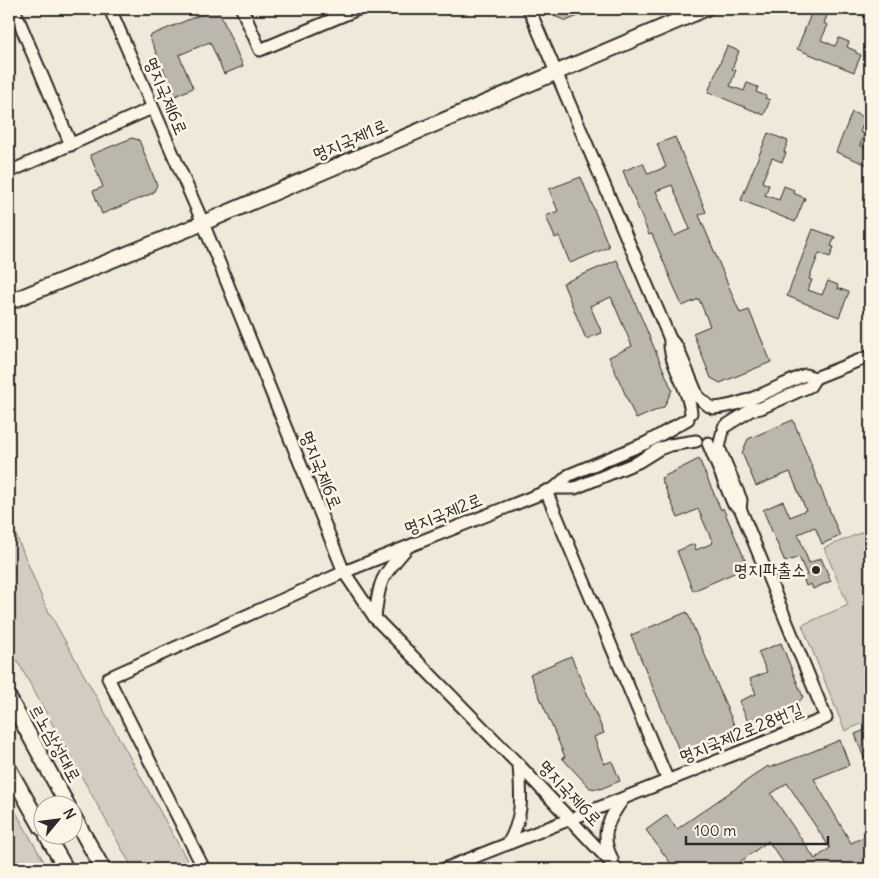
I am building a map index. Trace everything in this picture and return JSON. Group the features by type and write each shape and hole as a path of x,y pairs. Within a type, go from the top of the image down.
{"main road":[{"name":"명지국제1로","path":"9,302 203,223 705,9"},
{"name":"르노삼성대로","path":"9,698 63,796"},
{"path":"9,769 32,810"},
{"path":"82,832 103,869"},
{"path":"53,846 66,869"}],"street":[{"path":"14,9 71,145"},
{"name":"명지국제6로","path":"110,9 203,223 344,572 375,618 520,765 618,869"},
{"path":"242,9 260,50 358,9"},
{"path":"529,9 670,339 676,347 698,397 722,416 723,430"},
{"path":"9,172 152,108"},
{"path":"670,339 669,350 690,404 688,432 696,441 708,443 718,438 723,430 750,410 762,408 810,386 815,378 870,356"},
{"path":"689,416 701,406 730,406 746,401 805,374 815,378"},
{"name":"명지국제2로","path":"204,869 108,678 344,572 550,490 569,475 646,443 689,416"},
{"name":"명지국제2로28번길","path":"444,869 826,718 740,508 741,500 720,448 723,430"},
{"name":"명지국제2로","path":"550,490 575,488 638,462 659,449 670,445 696,441"},
{"name":"명지국제2로28번길","path":"708,443 733,503 740,508"},
{"path":"550,490 668,781"},
{"path":"375,618 378,591 382,579 386,571 408,546"},
{"path":"508,844 516,831 520,815 520,765"},
{"path":"618,869 609,853 606,835 611,815 623,798"}],"shaded area":[{"path":"9,518 44,603 192,869 133,869 9,646"},
{"path":"870,529 870,720 845,731 802,625 848,605 824,548"},
{"path":"9,800 32,841 32,846 35,846 48,869 9,869"}],"building":[{"path":"218,9 243,66 224,74 210,42 179,55 193,88 175,96 149,36"},
{"path":"551,9 595,9 566,21 554,16"},
{"path":"813,9 830,9 824,23 828,25 821,40 835,46 839,38 849,42 847,47 861,55 854,72 797,49"},
{"path":"727,46 739,51 732,69 736,70 730,86 744,91 747,83 758,87 756,92 770,100 764,115 708,92"},
{"path":"852,112 866,118 860,132 865,134 860,145 870,150 870,166 836,152"},
{"path":"768,133 788,141 782,162 772,158 762,182 769,185 765,195 779,200 784,186 794,190 793,193 805,198 795,222 741,200"},
{"path":"675,137 706,212 699,215 740,313 749,310 771,362 720,383 711,378 693,333 710,326 699,299 682,306 652,234 649,235 623,171 643,163 648,174 666,167 657,144","holes":["672,185 690,229 674,236 656,191"]},
{"path":"132,138 139,140 157,185 153,193 102,214 93,191 103,187 90,155"},
{"path":"581,177 609,247 570,263 559,236 555,238 546,216 558,211 549,189"},
{"path":"813,229 835,237 831,246 834,247 830,257 819,253 809,279 812,280 808,290 822,295 828,281 838,285 837,288 849,292 839,317 787,296"},
{"path":"617,260 672,390 664,407 636,419 609,357 632,346 611,297 590,306 602,333 586,339 563,283"},
{"path":"793,420 840,536 822,544 815,527 798,534 809,563 821,558 831,581 813,589 811,584 806,586 803,577 807,575 799,557 785,562 763,510 783,501 790,517 806,510 790,472 756,486 742,453 748,439"},
{"path":"699,459 721,510 723,508 748,567 693,591 677,551 694,544 696,550 713,543 698,509 678,518 661,478"},
{"path":"687,612 737,732 686,754 679,750 631,635"},
{"path":"781,643 803,697 796,705 749,724 739,701 756,694 750,679 767,672 758,652"},
{"path":"571,656 604,733 594,737 604,764 612,761 620,781 600,789 590,788 562,758 565,757 530,674"},
{"path":"870,728 870,756 864,758 855,734"},
{"path":"840,740 849,765 814,779 851,843 870,834 870,867 866,869 788,869 768,841 731,869 675,869 646,830 667,815 677,829 768,766 769,768","holes":["787,783 830,848 815,859 771,794"]}],"place":[{"name":"명지파출소","path":"816,570"}]}
